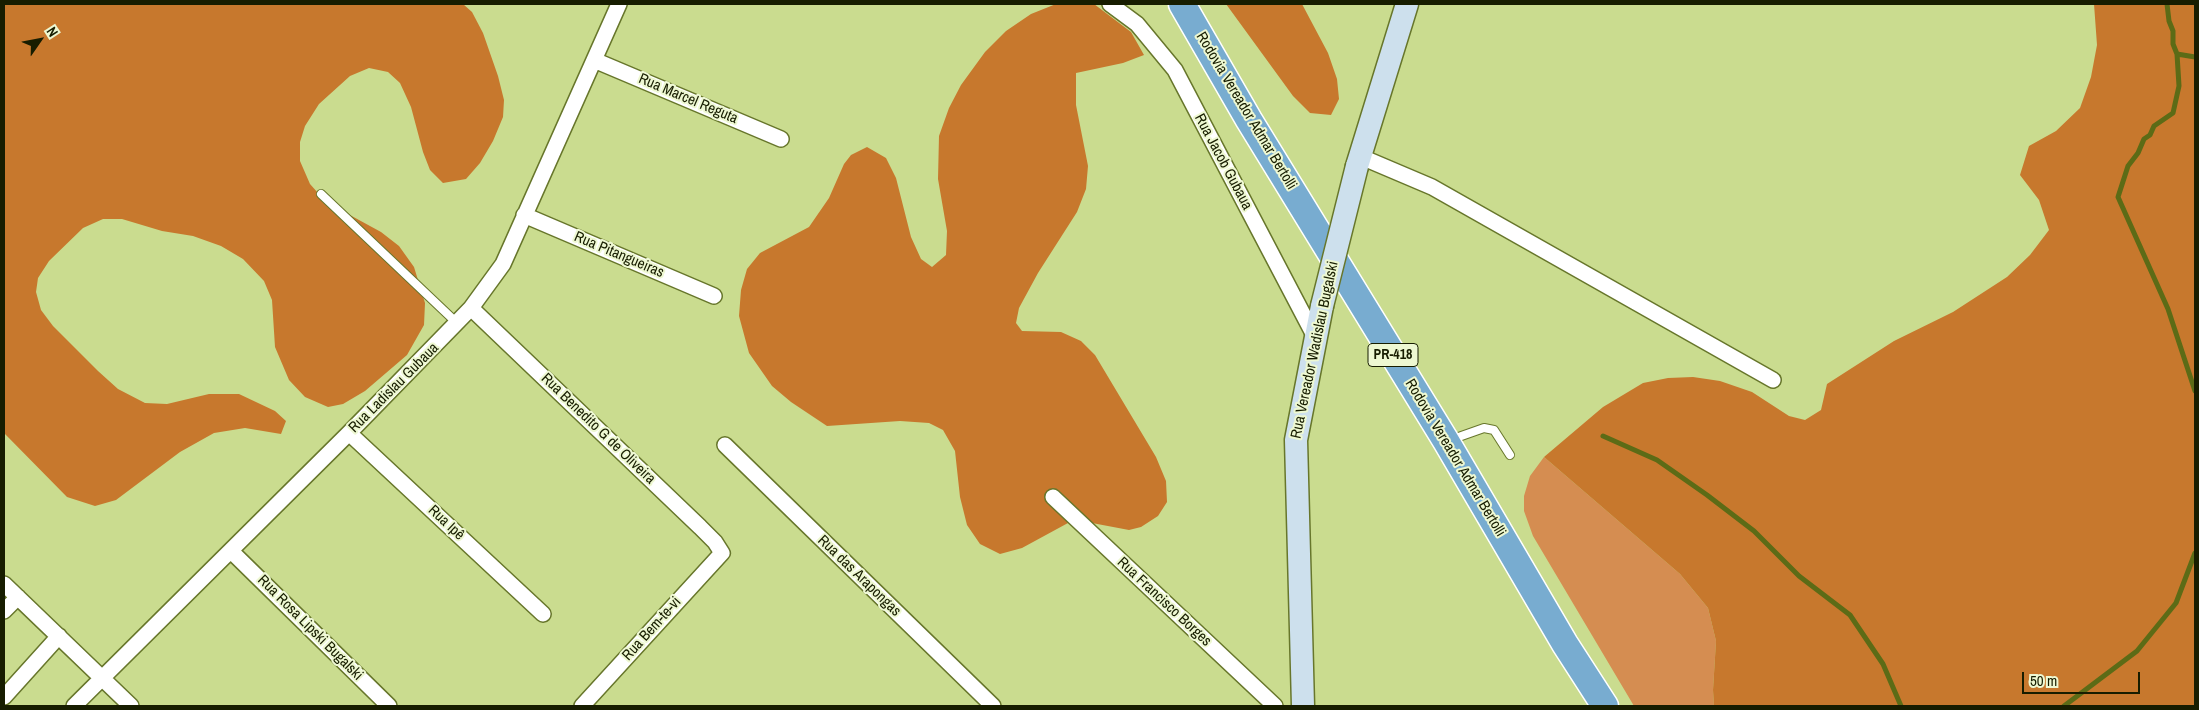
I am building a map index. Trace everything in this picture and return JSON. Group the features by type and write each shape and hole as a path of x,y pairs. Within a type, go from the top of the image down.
{"highway":[{"name":"Rodovia Vereador Admar Bertolli","path":"1182,4 1604,706"}],"main road":[{"name":"Rua Vereador Wadislau Bugalski","path":"1303,706 1296,440 1315,337 1358,161 1408,4"}],"street":[{"name":"Rua Ladislau Gubaua","path":"74,706 458,324 471,308 502,264 619,4"},
{"name":"Rua Jacob Gubaua","path":"1110,4 1137,24 1175,70 1315,337"},
{"name":"Rua Marcel Reguta","path":"594,60 781,139"},
{"path":"1358,161 1432,187 1773,380"},
{"name":"Rua Pitangueiras","path":"524,215 714,296"},
{"name":"Rua Benedito G de Oliveira","path":"471,308 700,527 715,542 722,553"},
{"name":"Rua Ipê","path":"349,433 543,614"},
{"name":"Rua das Arapongas","path":"725,445 993,706"},
{"name":"Rua Francisco Borges","path":"1053,497 1275,706"},
{"name":"Rua Rosa Lipski Bugalski","path":"231,551 389,706"},
{"name":"Rua Bem-te-vi","path":"582,706 722,553"},
{"path":"4,584 131,706"},
{"path":"4,611 18,597"},
{"path":"4,697 59,636"}],"lane":[{"path":"321,194 458,324"},
{"path":"1446,441 1484,428 1494,430 1510,455"}],"shaded area":[{"path":"4,4 463,4 472,12 483,33 504,100 503,117 493,141 480,163 466,179 443,183 430,170 423,152 411,107 400,83 388,72 369,68 350,76 319,104 305,126 300,142 300,161 310,184 326,202 381,232 399,246 414,267 425,303 424,325 407,355 365,391 343,404 328,407 305,397 289,380 275,347 272,300 264,281 243,259 221,246 193,236 162,231 122,219 103,219 83,228 49,261 38,278 36,292 41,310 53,326 118,389 145,403 167,404 209,394 239,394 275,411 286,421 281,434 245,428 214,433 180,452 116,500 95,506 67,497 4,433"},
{"path":"1056,4 1094,4 1131,32 1144,55 1123,63 1076,73 1076,105 1088,166 1086,189 1077,212 1038,273 1019,308 1016,323 1022,331 1061,332 1081,341 1095,355 1156,457 1166,481 1167,502 1158,516 1141,527 1129,530 1092,523 1068,523 1022,548 1000,554 980,544 967,525 960,497 955,451 943,430 929,423 900,421 827,426 791,402 772,386 749,353 739,316 741,290 747,269 760,253 809,227 829,198 844,164 851,155 867,147 886,158 896,178 911,237 921,259 932,267 946,255 947,231 938,179 939,136 949,108 961,85 985,52 1006,31 1031,14"},
{"path":"1226,4 1302,4 1328,53 1337,79 1339,99 1331,115 1310,113 1293,96"},
{"path":"2094,4 2195,4 2195,706 1714,706 1716,641 1708,608 1680,574 1544,457 1603,407 1643,383 1668,378 1693,377 1720,381 1752,392 1789,416 1805,420 1821,410 1827,384 1894,341 1953,312 2007,277 2030,255 2049,230 2039,200 2020,175 2029,146 2056,131 2080,108 2091,77 2097,45"},
{"path":"1544,457 1680,574 1708,608 1716,641 1714,706 1634,706 1533,536 1524,511 1524,496 1530,476"}],"waterway":[{"path":"2167,4 2169,21 2173,31 2173,44 2177,54 2179,86 2173,113 2154,126 2150,135 2144,139 2138,153 2128,166 2118,197 2168,309 2195,391"},
{"path":"2177,54 2195,57"},
{"path":"1603,436 1657,460 1707,495 1754,531 1799,576 1850,615 1883,664 1901,706"},
{"path":"2064,706 2137,651 2176,603 2195,553"}]}
